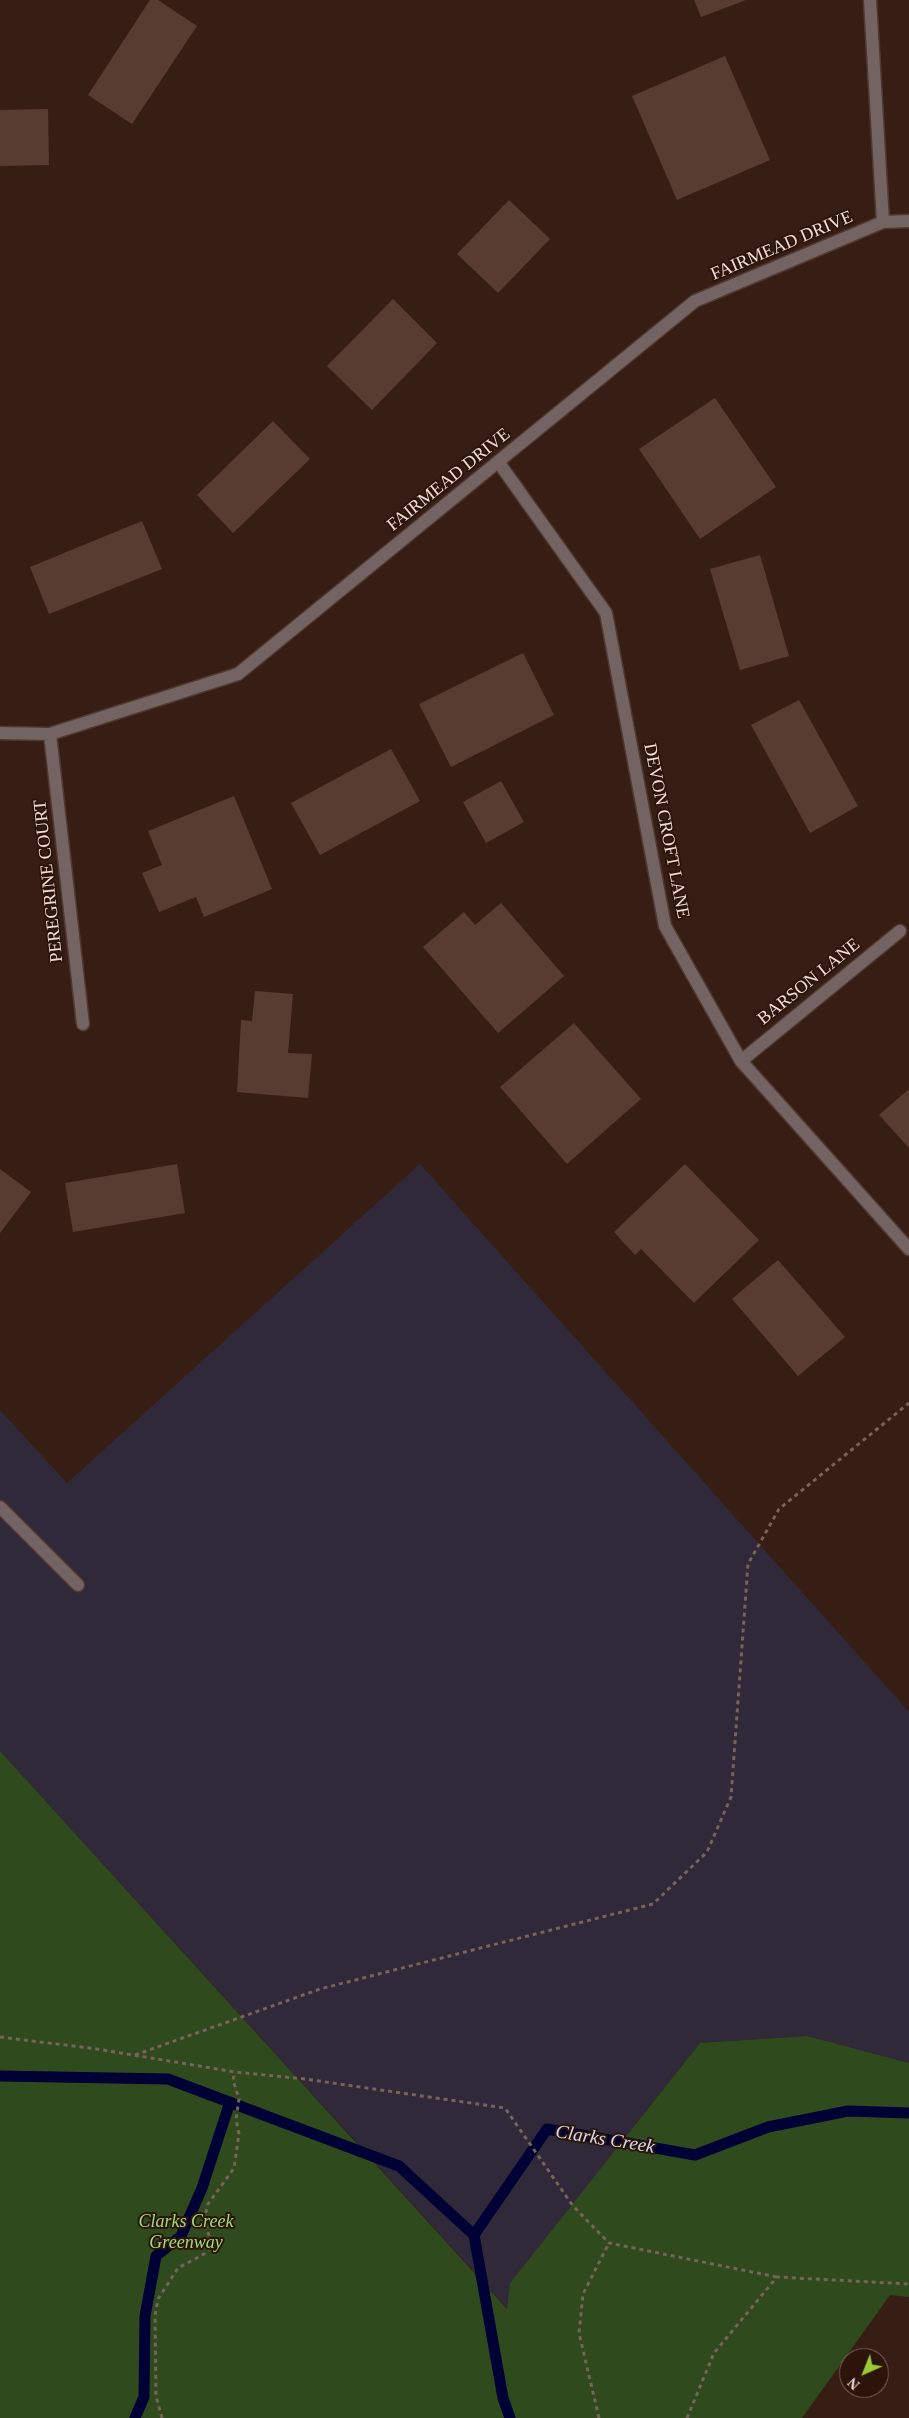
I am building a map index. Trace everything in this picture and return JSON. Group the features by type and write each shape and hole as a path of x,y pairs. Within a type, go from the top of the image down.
{"street":[{"path":"870,0 883,222"},
{"name":"FAIRMEAD DRIVE","path":"0,733 50,734 238,674 695,301 883,222 909,221"},
{"name":"DEVON CROFT LANE","path":"498,463 606,613 665,926 741,1061 909,1249"},
{"name":"PEREGRINE COURT","path":"50,734 83,1024"},
{"name":"BARSON LANE","path":"741,1061 900,930"},
{"path":"0,1506 78,1586"}],"path":[{"path":"136,2055 320,1989 653,1904 707,1852 731,1797 748,1564 779,1509 909,1403"},
{"path":"0,2037 136,2055 236,2072 305,2079 506,2108 574,2206 609,2243 777,2277 909,2284"},
{"path":"162,2418 156,2396 155,2316 158,2300 178,2268 204,2254 212,2245 204,2219 208,2204 234,2168 238,2142 239,2134 236,2119 239,2099 233,2080 236,2072"},
{"path":"599,2418 580,2333 583,2294 609,2243"},
{"path":"687,2418 714,2353 777,2277"}],"shaded area":[{"path":"420,1164 909,1712 909,2063 807,2036 700,2043 510,2283 508,2309 0,1751 0,1410 67,1483"}],"green space":[{"name":"Clarks Creek Greenway","path":"0,1751 507,2309 510,2283 700,2043 807,2036 909,2063 909,2297 890,2295 852,2348 839,2348 839,2366 802,2418 0,2418"}],"building":[{"path":"150,0 158,0 197,26 132,124 88,95"},
{"path":"694,0 746,0 701,17"},
{"path":"725,56 770,160 677,200 632,96"},
{"path":"48,109 49,165 0,166 0,110"},
{"path":"509,200 550,239 498,293 457,254"},
{"path":"393,299 437,343 372,410 327,366"},
{"path":"715,398 776,487 700,539 639,449"},
{"path":"273,421 310,459 233,533 197,495"},
{"path":"142,521 162,569 49,614 30,567"},
{"path":"760,555 789,656 740,670 710,569"},
{"path":"523,653 554,715 451,767 419,704"},
{"path":"799,700 858,806 810,833 751,725"},
{"path":"391,749 420,801 320,855 291,803"},
{"path":"501,781 524,822 486,843 463,802"},
{"path":"234,796 272,889 204,917 196,897 159,912 142,873 162,865 148,831"},
{"path":"501,903 564,976 498,1033 423,947 464,912 475,925"},
{"path":"255,991 293,994 288,1053 312,1054 308,1098 237,1092 241,1020 252,1021"},
{"path":"574,1023 641,1099 567,1164 500,1087"},
{"path":"909,1089 909,1148 879,1115"},
{"path":"177,1164 185,1213 73,1232 65,1183"},
{"path":"685,1164 759,1240 694,1303 641,1249 635,1255 614,1232"},
{"path":"0,1169 31,1192 0,1233"},
{"path":"778,1260 845,1337 798,1376 732,1299"}],"waterway":[{"path":"0,2076 168,2079 399,2166 474,2235"},
{"path":"135,2418 144,2397 145,2316 156,2256 181,2236 202,2188 230,2102"},
{"name":"Clarks Creek","path":"510,2418 503,2398 474,2235 547,2129 695,2155 768,2127 848,2111 909,2113"}]}
